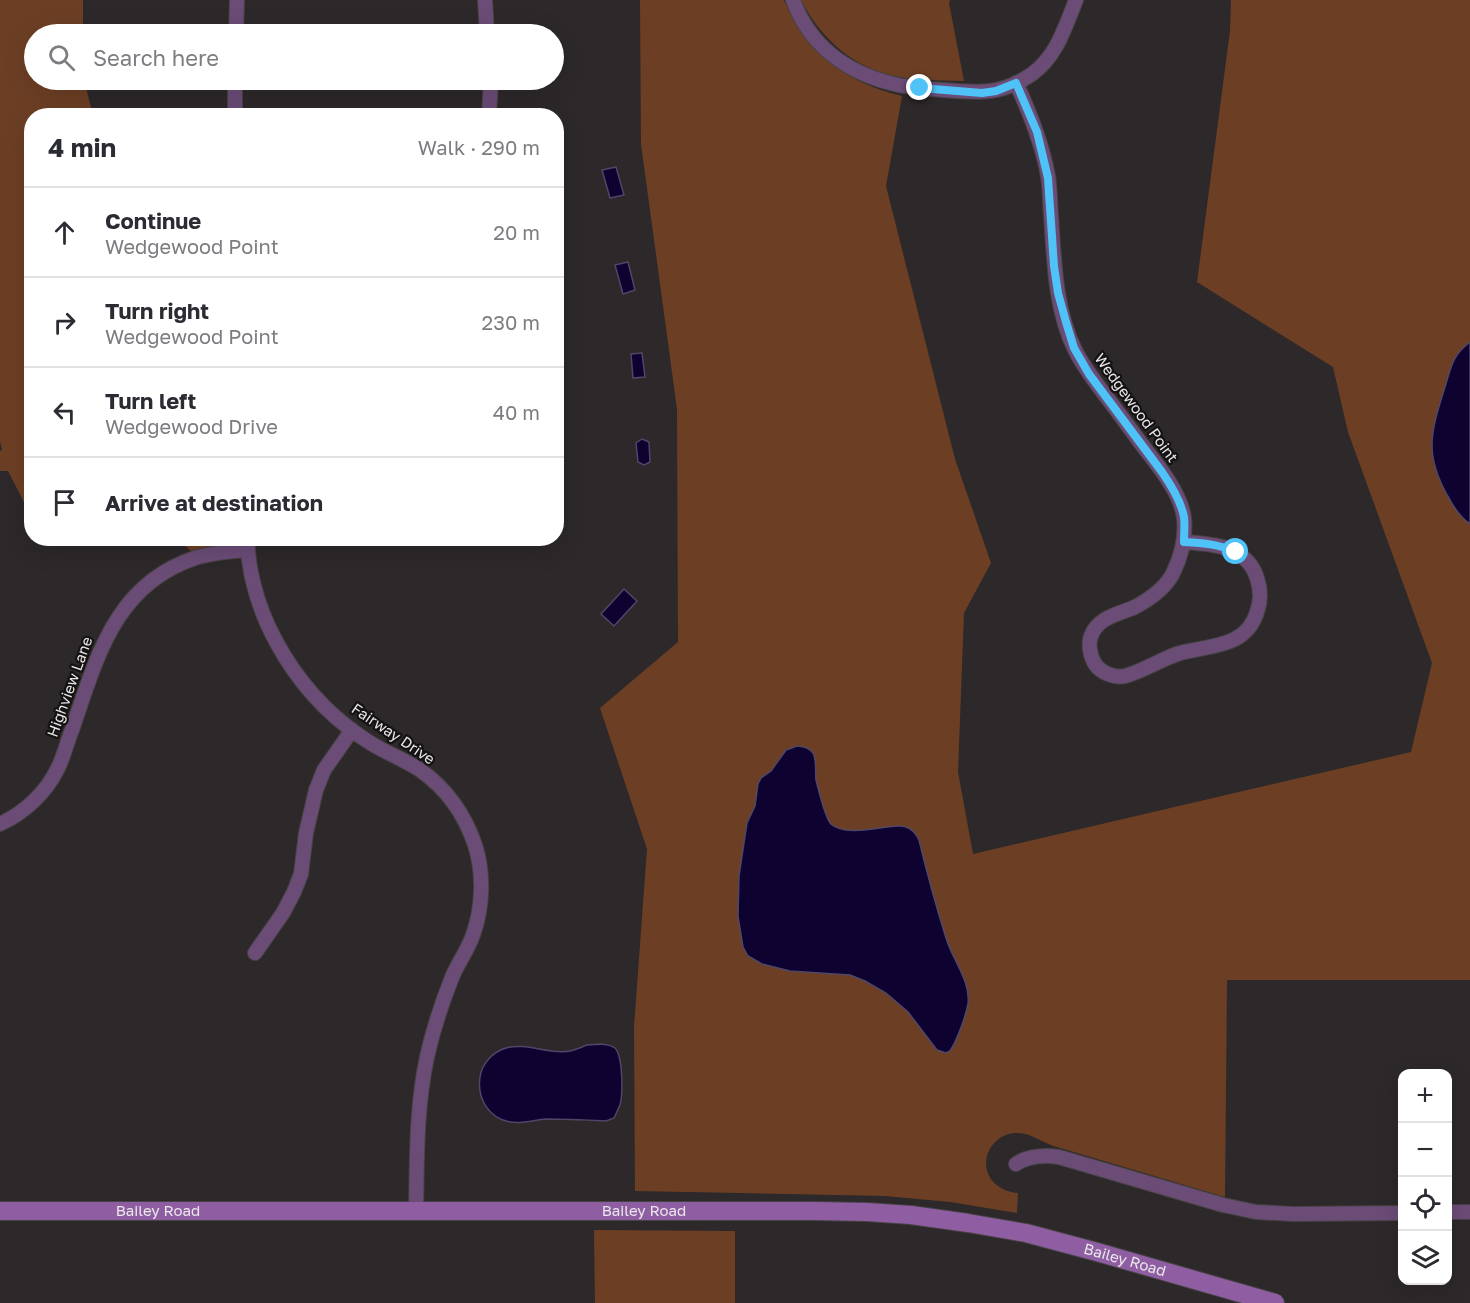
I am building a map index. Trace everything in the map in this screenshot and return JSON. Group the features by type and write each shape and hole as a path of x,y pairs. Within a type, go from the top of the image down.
{"main road":[{"name":"Bailey Road","path":"0,1211 814,1211 911,1215 977,1224 1052,1239 1275,1303"}],"street":[{"path":"236,24 237,0"},
{"path":"485,0 486,24"},
{"path":"793,0 805,25 817,40 844,64 861,74 897,85 982,93 996,91 1016,83 1047,61 1058,46 1076,0"},
{"name":"Wedgewood Point","path":"1016,83 1037,132 1048,178 1058,293 1074,348 1089,374 1162,472 1184,516 1184,542 1180,559 1172,576 1161,589 1136,606 1104,620 1090,637 1092,658 1097,668 1113,676 1124,676 1179,654 1225,644 1237,639 1249,628 1260,604 1260,588 1248,561 1226,547 1184,542"},
{"path":"235,90 235,108"},
{"path":"489,108 490,90"},
{"name":"Highview Lane","path":"0,824 29,806 46,787 58,768 98,654 110,630 138,592 179,565 198,557 242,546"},
{"name":"Fairway Drive","path":"248,546 253,582 262,612 294,670 312,693 352,730 372,744 421,771 439,787 454,804 476,847 481,889 479,911 473,935 443,1002 427,1057 418,1121 416,1211"},
{"path":"255,954 283,913 294,892 301,874 306,833 316,790 324,770 352,730"},
{"path":"1016,1164 1022,1159 1037,1156 1059,1158 1223,1205 1256,1212 1398,1213"},
{"path":"1452,1212 1470,1212"}],"shaded area":[{"path":"0,0 83,0 83,24 24,24 24,90 87,90 91,108 24,108 24,502 8,471 0,471 0,451 2,450 0,441"},
{"path":"640,0 784,0 804,35 831,63 863,83 902,96 886,186 955,459 991,563 964,613 958,772 973,854 1411,752 1432,663 1348,432 1333,367 1197,282 1230,31 1231,0 1470,0 1470,980 1227,980 1225,1197 1052,1146 1018,1133 1008,1134 995,1142 989,1151 986,1163 993,1182 1004,1190 1018,1193 1017,1213 950,1202 885,1196 635,1191 634,1027 647,849 600,708 678,642 677,409 641,144"},
{"path":"801,0 950,0 964,81 905,78 872,69 836,46 816,24"},
{"path":"616,167 624,195 610,198 602,170"},
{"path":"628,262 635,290 623,294 615,265"},
{"path":"1470,342 1470,524 1456,510 1442,484 1436,471 1432,445 1435,420 1450,369 1459,352"},
{"path":"642,353 645,377 633,378 631,354"},
{"path":"642,439 649,442 650,462 644,465 638,462 636,443"},
{"path":"185,546 248,546 248,550 198,557"},
{"path":"624,589 637,601 614,626 601,614"},
{"path":"797,746 808,748 813,753 817,784 831,824 841,829 854,831 903,826 912,830 919,840 946,938 967,987 968,1004 961,1028 953,1047 946,1053 937,1050 908,1012 886,993 865,981 850,975 790,971 762,964 748,956 743,947 738,916 739,876 747,823 755,806 761,778 771,771 786,750"},
{"path":"601,1044 615,1048 620,1059 621,1100 614,1118 606,1121 546,1119 510,1122 490,1112 482,1099 481,1072 489,1059 501,1050 522,1046 562,1052 587,1045"},
{"path":"594,1230 735,1231 735,1303 595,1303"}],"route":[{"path":"920,88 982,93 996,91 1016,83 1037,132 1043,153 1048,178 1058,293 1074,348 1089,374 1171,486 1184,516 1184,542 1211,544 1236,552"}]}
